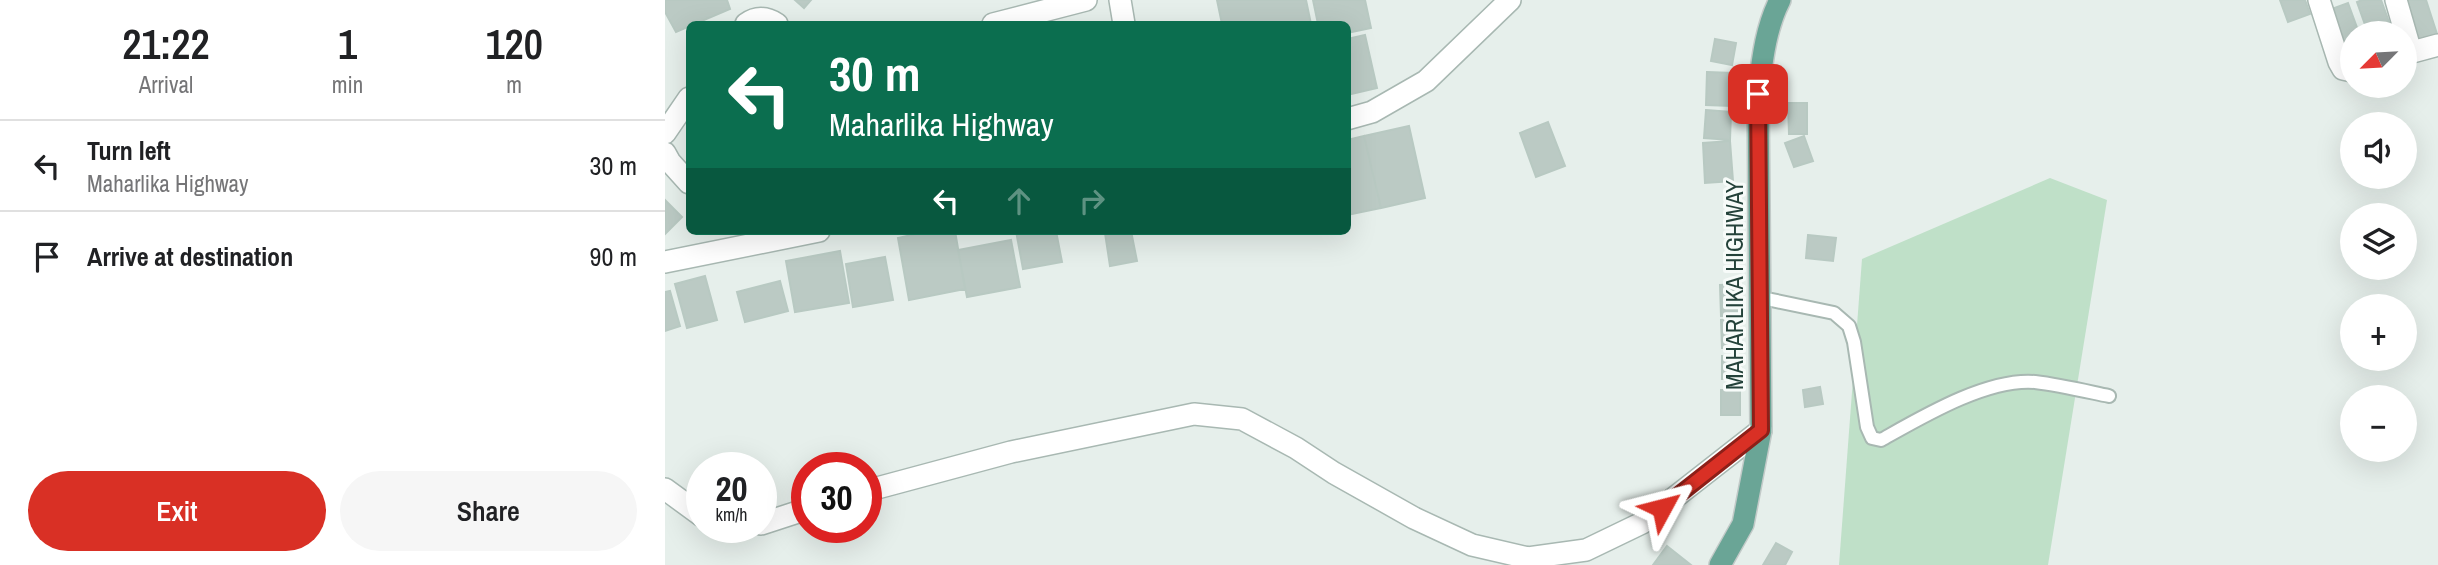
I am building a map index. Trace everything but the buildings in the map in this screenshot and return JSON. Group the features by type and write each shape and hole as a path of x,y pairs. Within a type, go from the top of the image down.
{"main road":[{"name":"MAHARLIKA HIGHWAY","path":"1720,565 1743,524 1761,430 1762,298 1758,94 1763,57 1774,12 1780,0"}],"street":[{"path":"1005,21 1086,0"},
{"path":"1119,0 1123,21"},
{"path":"1351,118 1372,112 1426,81 1510,0"},
{"path":"2319,0 2340,64"},
{"path":"2396,0 2401,21"},
{"path":"752,21 758,18 772,21"},
{"path":"2417,51 2438,45"},
{"path":"665,132 686,102"},
{"path":"665,153 686,180"},
{"path":"665,262 740,238 774,235"},
{"path":"882,487 1011,452 1194,414 1242,419 1414,518 1472,545 1528,558 1586,550 1642,523 1761,430"},
{"path":"665,489 686,504"}],"lane":[{"path":"1762,298 1834,313 1849,326 1867,427 1872,438 1881,440 1957,400 1986,388 2033,382 2109,396"}],"green space":[{"path":"2050,178 2107,200 2048,565 1839,565 1862,259"}],"route":[{"path":"1662,508 1761,430 1762,298 1758,94"}]}
